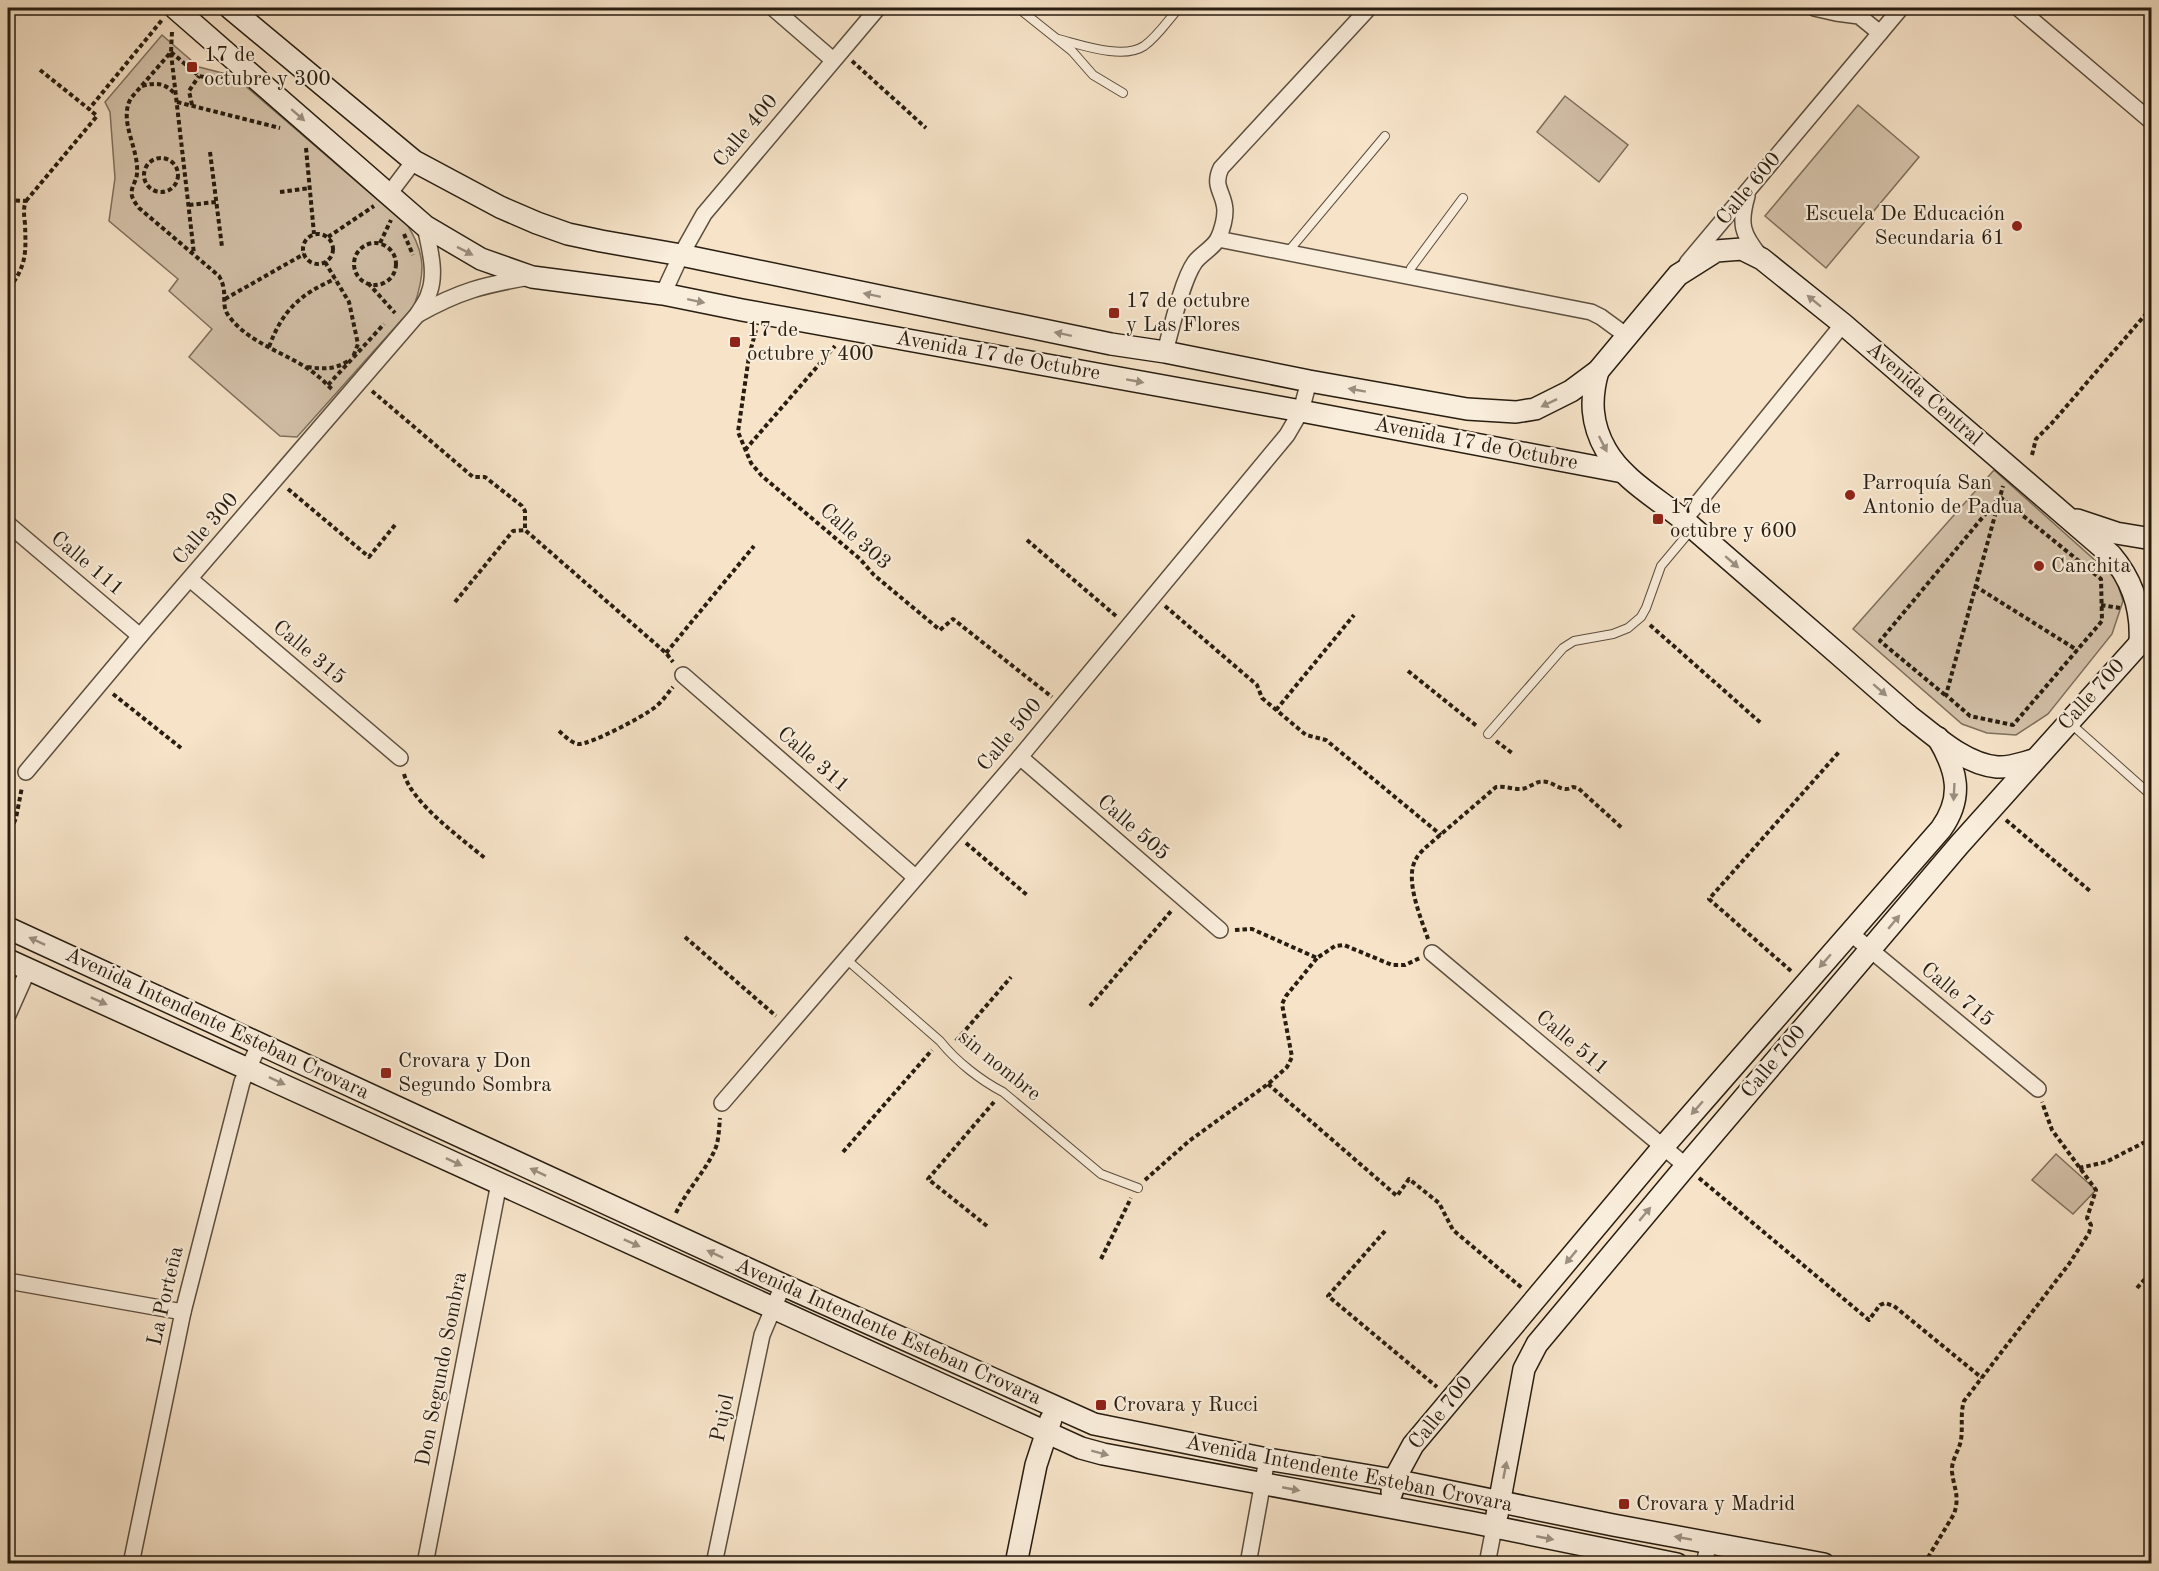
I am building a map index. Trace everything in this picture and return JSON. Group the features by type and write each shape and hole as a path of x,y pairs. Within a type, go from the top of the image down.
{"main road":[{"name":"Avenida 17 de Octubre","path":"230,8 414,160 500,207 567,234 681,255 1111,344 1165,352 1467,409 1516,412 1535,409 1571,391 1598,371"},
{"name":"Avenida 17 de Octubre","path":"170,12 384,206 425,226 481,259 532,277 663,294 1623,472"},
{"name":"Avenida Central","path":"1678,275 1716,251 1742,249 1762,259 1843,324 2111,555 2123,569 2139,606 2146,636"},
{"name":"Calle 600","path":"1598,371 1678,275"},
{"path":"1598,371 1593,389 1593,415 1598,433 1607,451 1623,472 1688,524 1909,716 1959,753 1980,763 1997,767 2014,766 2034,760"},
{"path":"2066,517 2116,533 2151,539"},
{"name":"Calle 700","path":"1494,1528 1524,1370 1537,1344 1991,808 2146,636"},
{"name":"Calle 700","path":"1389,1509 1394,1480 1413,1445 1663,1147 1948,819 1954,806 1954,769 1938,738"},
{"name":"Avenida Intendente Esteban Crovara","path":"8,928 783,1285 1094,1424 1267,1459 1394,1480 1824,1563"},
{"name":"Avenida Intendente Esteban Crovara","path":"8,960 248,1067 1081,1448 1677,1563"},
{"path":"1016,1563 1036,1465 1045,1432 1056,1407"}],"street":[{"path":"773,8 837,55"},
{"name":"Calle 400","path":"663,294 704,214 878,8"},
{"path":"1165,352 1189,274 1196,261 1214,246 1223,227 1225,209 1217,185 1217,177 1221,168 1369,8"},
{"path":"1814,8 1858,16 1880,33"},
{"name":"Calle 600","path":"1678,275 1901,8"},
{"path":"2018,8 2151,122"},
{"path":"384,206 414,160"},
{"path":"1748,190 1742,215 1743,227 1748,240 1762,259"},
{"path":"417,315 429,293 432,278 432,264 425,226"},
{"path":"1218,239 1591,312 1627,336"},
{"path":"417,315 466,290 492,283 532,277"},
{"name":"Calle 300","path":"26,772 417,315"},
{"path":"1688,524 1843,324"},
{"name":"Calle 500","path":"722,1103 1020,758 1287,435 1301,411 1309,381"},
{"name":"Calle 111","path":"8,524 140,636"},
{"name":"Calle 315","path":"190,579 400,758"},
{"name":"Calle 311","path":"683,675 915,877"},
{"name":"Calle 505","path":"1020,758 1220,930"},
{"name":"Calle 715","path":"1849,932 2038,1089"},
{"name":"Calle 511","path":"1432,953 1686,1166"},
{"path":"8,1015 28,970"},
{"name":"La Porteña","path":"131,1563 183,1312 248,1067 260,1043"},
{"name":"Don Segundo Sombra","path":"425,1563 499,1183"},
{"path":"8,1281 183,1312"},
{"name":"Pujol","path":"714,1563 762,1335 783,1285"},
{"path":"1248,1563 1267,1459"},
{"path":"1487,1563 1494,1528"},
{"path":"1704,1563 1709,1542"}],"lane":[{"path":"1018,8 1072,51 1093,75 1123,93"},
{"path":"1058,39 1119,52 1132,51 1150,41 1179,8"},
{"path":"1287,253 1384,136"},
{"path":"1410,277 1411,268 1463,198"},
{"path":"1488,734 1563,648 1574,641 1621,631 1641,617 1661,566 1688,524"},
{"path":"2069,722 2151,796"},
{"name":"sin nombre","path":"846,959 940,1041 948,1051 1003,1092 1101,1173 1138,1188"}],"path":[{"path":"89,109 170,12"},
{"path":"172,30 171,52 194,255"},
{"path":"171,52 200,76 232,83"},
{"path":"171,52 127,105 137,173 132,194 139,208 219,276 226,291 224,308 252,339 303,366 319,377 344,401"},
{"path":"837,55 926,128"},
{"path":"8,290 22,267 26,252 24,207 26,201 98,116 40,70"},
{"path":"192,106 189,91 200,76"},
{"path":"141,86 159,83 168,87 176,95"},
{"path":"177,102 287,129 278,122"},
{"path":"314,234 306,145 315,153"},
{"path":"210,152 222,248"},
{"path":"158,157 174,163 178,172 175,184 167,191 151,189 144,180 148,163 158,157"},
{"path":"178,172 185,171"},
{"path":"280,192 310,188"},
{"path":"368,197 384,206 403,233 413,255 414,267"},
{"path":"8,200 26,201"},
{"path":"189,205 216,202"},
{"path":"328,237 333,250 329,259 315,264 306,259 303,244 309,236 319,234 328,237 384,206"},
{"path":"380,243 392,219"},
{"path":"367,283 387,281 395,270 396,264 392,251 380,243 367,245 357,254 355,267 362,279 394,313"},
{"path":"225,299 304,254"},
{"path":"303,366 336,368 353,359 358,344 349,302 325,262"},
{"path":"269,347 276,327 290,309 313,289 335,279"},
{"path":"328,385 400,307"},
{"path":"2032,455 2036,439 2151,307"},
{"name":"Calle 303","path":"762,314 748,356 739,414 738,432 751,464 762,476 860,559 874,575 940,630 953,619 1062,705"},
{"path":"745,450 837,343"},
{"path":"360,381 474,477 485,477 522,506 525,512 525,530"},
{"path":"276,479 369,557 395,525"},
{"path":"1946,695 2000,497"},
{"path":"2000,497 2101,579 2102,621 2013,725 1970,716 1880,640 2000,497"},
{"path":"455,602 513,531 525,530 666,653 683,675 656,707 592,742 575,743 559,731"},
{"path":"1027,540 1128,626"},
{"path":"666,653 754,546"},
{"path":"1975,586 2077,650"},
{"path":"1154,596 1257,685 1262,698 1306,735 1326,740 1441,835"},
{"path":"2101,605 2120,608"},
{"path":"1276,710 1354,615"},
{"path":"1641,617 1762,724"},
{"path":"1408,671 1512,753"},
{"path":"100,684 182,748"},
{"path":"1805,984 1709,899 1839,752"},
{"path":"400,758 407,784 422,803 486,859"},
{"path":"8,837 16,818 26,772"},
{"path":"1101,1259 1133,1193 1156,1169 1189,1141 1280,1076 1292,1057 1282,1004 1317,958 1335,946 1344,945 1392,965 1405,965 1432,953 1413,890 1412,871 1416,859 1496,787 1521,789 1539,781 1568,790 1573,787 1578,788 1622,828"},
{"path":"1991,808 2090,891"},
{"path":"954,832 1027,895"},
{"path":"1090,1006 1182,898"},
{"path":"1220,930 1252,929 1317,958"},
{"path":"685,937 788,1026"},
{"path":"948,1051 1011,977"},
{"path":"843,1152 940,1041"},
{"path":"1268,1084 1397,1196 1409,1179 1417,1185 1439,1203 1454,1230 1536,1299"},
{"path":"1924,1563 1957,1506 1958,1496 1952,1472 1953,1461 1961,1441 1964,1401 2069,1264 2089,1233 2091,1225 2087,1218 2096,1190 2052,1130 2038,1089"},
{"path":"987,1226 928,1179 1003,1092"},
{"path":"676,1214 684,1196 709,1161 717,1145 722,1103"},
{"path":"2079,1168 2106,1162 2151,1141"},
{"path":"1686,1166 1869,1320 1880,1305 1885,1303 1894,1306 1982,1378"},
{"path":"1385,1232 1328,1296 1451,1399"},
{"path":"2137,1288 2151,1271"}],"shaded area":[{"path":"162,35 199,67 234,76 408,226 418,246 422,274 414,306 297,437 280,436 189,357 212,329 169,291 178,279 109,221 115,178 110,112 105,102"},
{"path":"1565,96 1628,145 1599,182 1537,132"},
{"path":"1858,105 1919,157 1826,268 1765,216"},
{"path":"1994,470 2116,579 2123,601 2112,634 2048,714 2016,735 1987,733 1962,724 1853,629"},
{"path":"2056,1154 2096,1190 2073,1214 2032,1180"}],"place":[{"name":"17 de octubre y 300","path":"192,67"},
{"name":"Escuela De Educación Secundaria 61","path":"2017,226"},
{"name":"17 de octubre y Las Flores","path":"1114,313"},
{"name":"17 de octubre y 400","path":"735,342"},
{"name":"Parroquía San Antonio de Padua","path":"1850,495"},
{"name":"17 de octubre y 600","path":"1658,519"},
{"name":"Canchita","path":"2039,566"},
{"name":"Crovara y Don Segundo Sombra","path":"386,1073"},
{"name":"Crovara y Rucci","path":"1101,1405"},
{"name":"Crovara y Madrid","path":"1624,1504"}]}
